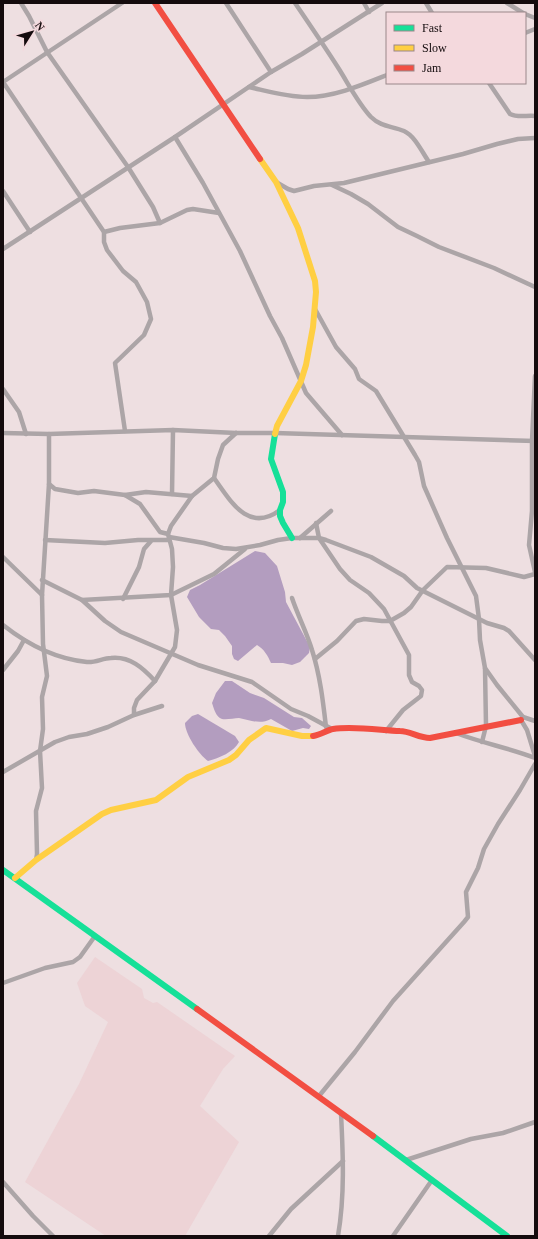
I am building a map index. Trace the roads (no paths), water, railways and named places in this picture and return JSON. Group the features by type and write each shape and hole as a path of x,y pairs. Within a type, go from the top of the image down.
{"street":[{"path":"21,3 30,16 47,52 128,167 153,207 160,223"},
{"path":"122,3 3,82 104,232 104,242 107,250 123,271 136,282 147,302 151,319 144,335 115,363 125,431"},
{"path":"155,3 276,182 298,228 313,272 316,292 310,349 301,381 280,420 275,433 271,459 282,488 283,505 276,513 264,518 240,512 232,504 214,478"},
{"path":"226,3 271,72"},
{"path":"295,3 363,106 378,123 405,132 412,137 429,162"},
{"path":"364,3 370,12"},
{"path":"3,249 82,199 271,72 322,42 382,3"},
{"path":"426,3 431,12"},
{"path":"508,3 522,12"},
{"path":"248,87 291,96 308,97 351,89 386,75"},
{"path":"490,84 510,114 515,117 528,115 535,116"},
{"path":"175,137 203,183 240,251 270,316 282,338 308,398 342,435"},
{"path":"276,182 294,191 344,183 518,139 535,138"},
{"path":"331,184 351,194 398,227 439,247 494,268 535,288"},
{"path":"3,191 30,232"},
{"path":"104,232 126,227 160,223 187,210 193,209 219,213"},
{"path":"315,309 336,347 355,370 360,379 376,391 419,462 424,486 446,538 476,596 480,640 486,668 486,726 482,742"},
{"path":"315,659 337,641 356,621 364,619 390,621 407,610 447,567 486,568 524,577 535,573 529,545 532,511 535,376"},
{"path":"3,389 18,412 26,434"},
{"path":"172,494 173,430"},
{"path":"3,434 173,430 534,441"},
{"path":"134,715 134,708 138,700 155,681 175,647 177,630 171,595 173,567 172,549 169,537 174,520 192,496 214,478 223,445 236,433"},
{"path":"36,860 36,811 42,788 40,751 43,729 42,697 47,676 44,651 42,580 49,484 49,434"},
{"path":"49,484 55,489 66,491 94,491 125,495 146,492 192,496"},
{"path":"125,495 140,504 160,532 169,537 223,548 246,548 292,538 319,538 371,557 398,572 417,588 424,590 479,619 509,631 535,660"},
{"path":"280,510 282,520 292,538"},
{"path":"300,538 331,511"},
{"path":"316,523 319,538 340,569 350,580 374,598 384,610 409,655 409,676 412,682 421,687 421,696 403,710 386,731"},
{"path":"45,540 105,543 138,540 151,541 169,537"},
{"path":"123,599 139,567 144,549 151,541"},
{"path":"82,600 123,599 171,595 214,574 246,548"},
{"path":"3,557 42,595"},
{"path":"42,580 82,600 105,621 121,632 198,664 252,682 285,706 308,716 328,729"},
{"path":"292,598 312,648 328,729"},
{"path":"3,625 24,640 44,651 56,655 87,662 110,658 125,659 141,667 155,681"},
{"path":"3,670 18,651 24,640"},
{"path":"486,668 496,685 522,719 535,757"},
{"path":"3,772 55,742 108,727 134,715 162,706"},
{"path":"15,878 36,860 102,814 110,810 156,800 188,777 229,760 236,755 249,740 266,728 302,736 314,736 328,729 363,729 402,731 422,738 430,738 522,719 535,721"},
{"path":"456,733 535,757"},
{"path":"319,1096 355,1052 393,1001 468,917 466,892 478,868 484,849 535,764"},
{"path":"3,870 319,1096 507,1236"},
{"path":"3,983 45,968 73,962 80,957 95,936"},
{"path":"338,1236 342,1214 343,1161 341,1113"},
{"path":"406,1160 472,1139 503,1133 535,1122"},
{"path":"269,1236 290,1209 343,1161"},
{"path":"393,1236 432,1180"},
{"path":"3,1182 53,1236"}]}
